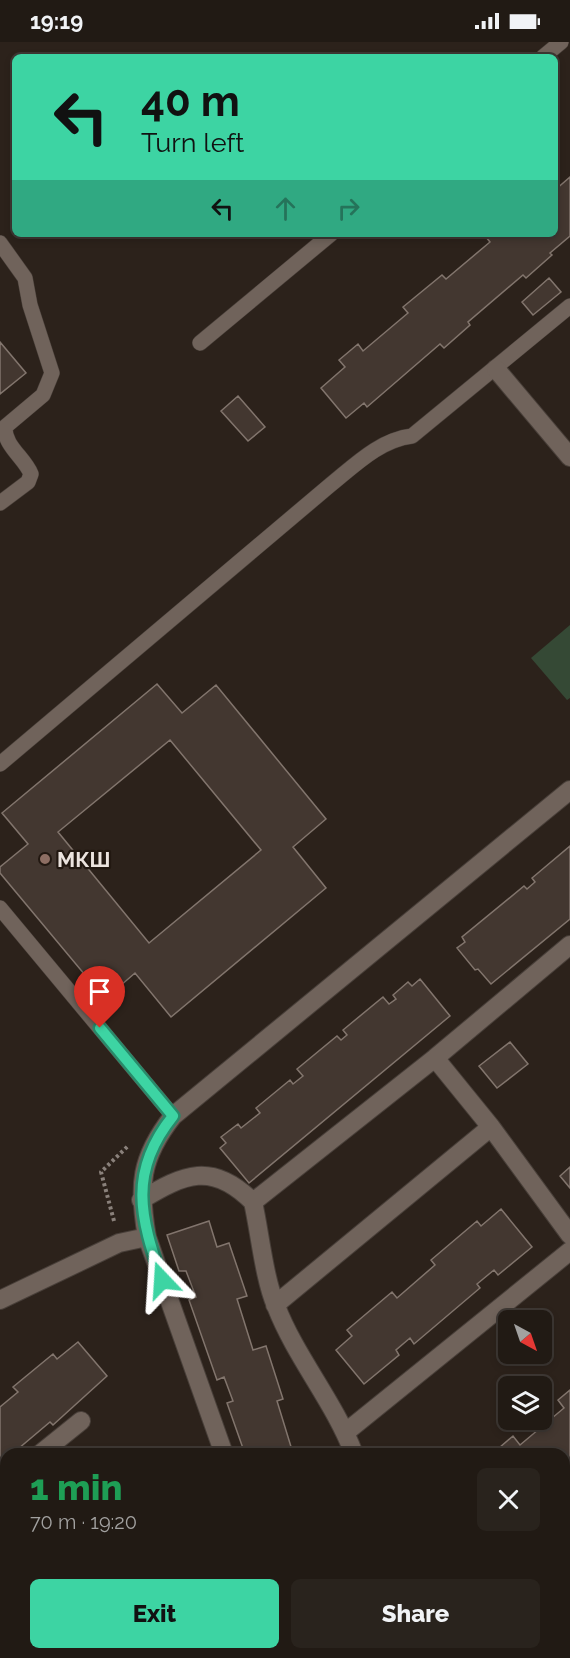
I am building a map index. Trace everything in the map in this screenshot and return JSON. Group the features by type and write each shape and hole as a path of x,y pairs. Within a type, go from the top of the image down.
{"street":[{"path":"496,369 570,457"},
{"path":"222,1448 147,1237 141,1200 145,1164 159,1134 173,1116 570,790"},
{"path":"253,1202 435,1058 570,945"},
{"path":"435,1058 491,1127 570,1235"},
{"path":"275,1305 491,1127"},
{"path":"141,1200 174,1180 200,1174 223,1180 253,1202 275,1305 304,1364 346,1432 352,1448"},
{"path":"0,1300 119,1243 147,1237"},
{"path":"346,1432 570,1251"},
{"path":"47,1448 81,1421"}],"lane":[{"path":"547,54 561,42"},
{"path":"200,343 327,237"},
{"path":"0,243 25,278 30,305 52,373 43,395 5,427 10,445 28,466 31,474 27,482 0,503"},
{"path":"0,764 329,486 378,448 396,438 412,436 570,306"},
{"path":"0,908 173,1116"}],"green space":[{"path":"570,625 570,698 567,700 531,658"}],"building":[{"path":"570,177 570,236 526,278 523,275 468,322 470,325 444,348 440,344 367,407 364,403 346,418 321,388 345,367 339,360 358,344 363,351 408,313 403,307 442,275 446,279 490,242 486,237 558,237 558,187"},
{"path":"549,278 561,292 533,315 522,302"},
{"path":"0,342 26,373 0,394"},
{"path":"238,396 265,427 248,441 221,411"},
{"name":"МКШ","path":"157,684 182,713 216,685 326,819 293,847 326,888 171,1017 135,973 105,999 0,873 0,867 28,844 2,813","holes":["170,740 261,850 149,943 58,832"]},
{"path":"570,846 570,919 491,984 478,969 475,970 457,948 465,942 462,937 524,886 527,889 535,882 532,878"},
{"path":"420,979 450,1016 249,1183 220,1148 226,1143 221,1137 238,1124 241,1128 260,1113 256,1108 290,1080 293,1084 303,1076 297,1069 337,1036 341,1040 347,1035 343,1030 383,997 389,1004 396,999 393,995 408,982 412,986"},
{"path":"510,1042 528,1064 497,1088 479,1066"},
{"path":"570,1167 570,1188 560,1176"},
{"path":"501,1209 532,1247 498,1275 494,1270 477,1284 480,1288 414,1344 410,1338 396,1350 399,1355 364,1384 336,1350 352,1336 347,1330 392,1292 397,1298 435,1265 431,1260 477,1221 481,1226"},
{"path":"209,1221 217,1247 229,1243 247,1296 237,1299 253,1350 266,1346 283,1399 277,1401 291,1448 243,1448 227,1403 233,1401 224,1377 217,1380 189,1300 196,1297 186,1271 179,1271 167,1235"},
{"path":"78,1342 107,1376 53,1425 50,1422 19,1448 0,1448 0,1407 18,1392 13,1387 53,1354 57,1359"},
{"path":"570,1390 570,1448 499,1448 513,1436 520,1445 538,1430 552,1430 552,1418 564,1408 558,1400"}],"place":[{"name":"МКШ","path":"45,859"}],"route":[{"path":"100,1028 173,1116 159,1134 145,1164 141,1200 147,1237 162,1280"}]}
